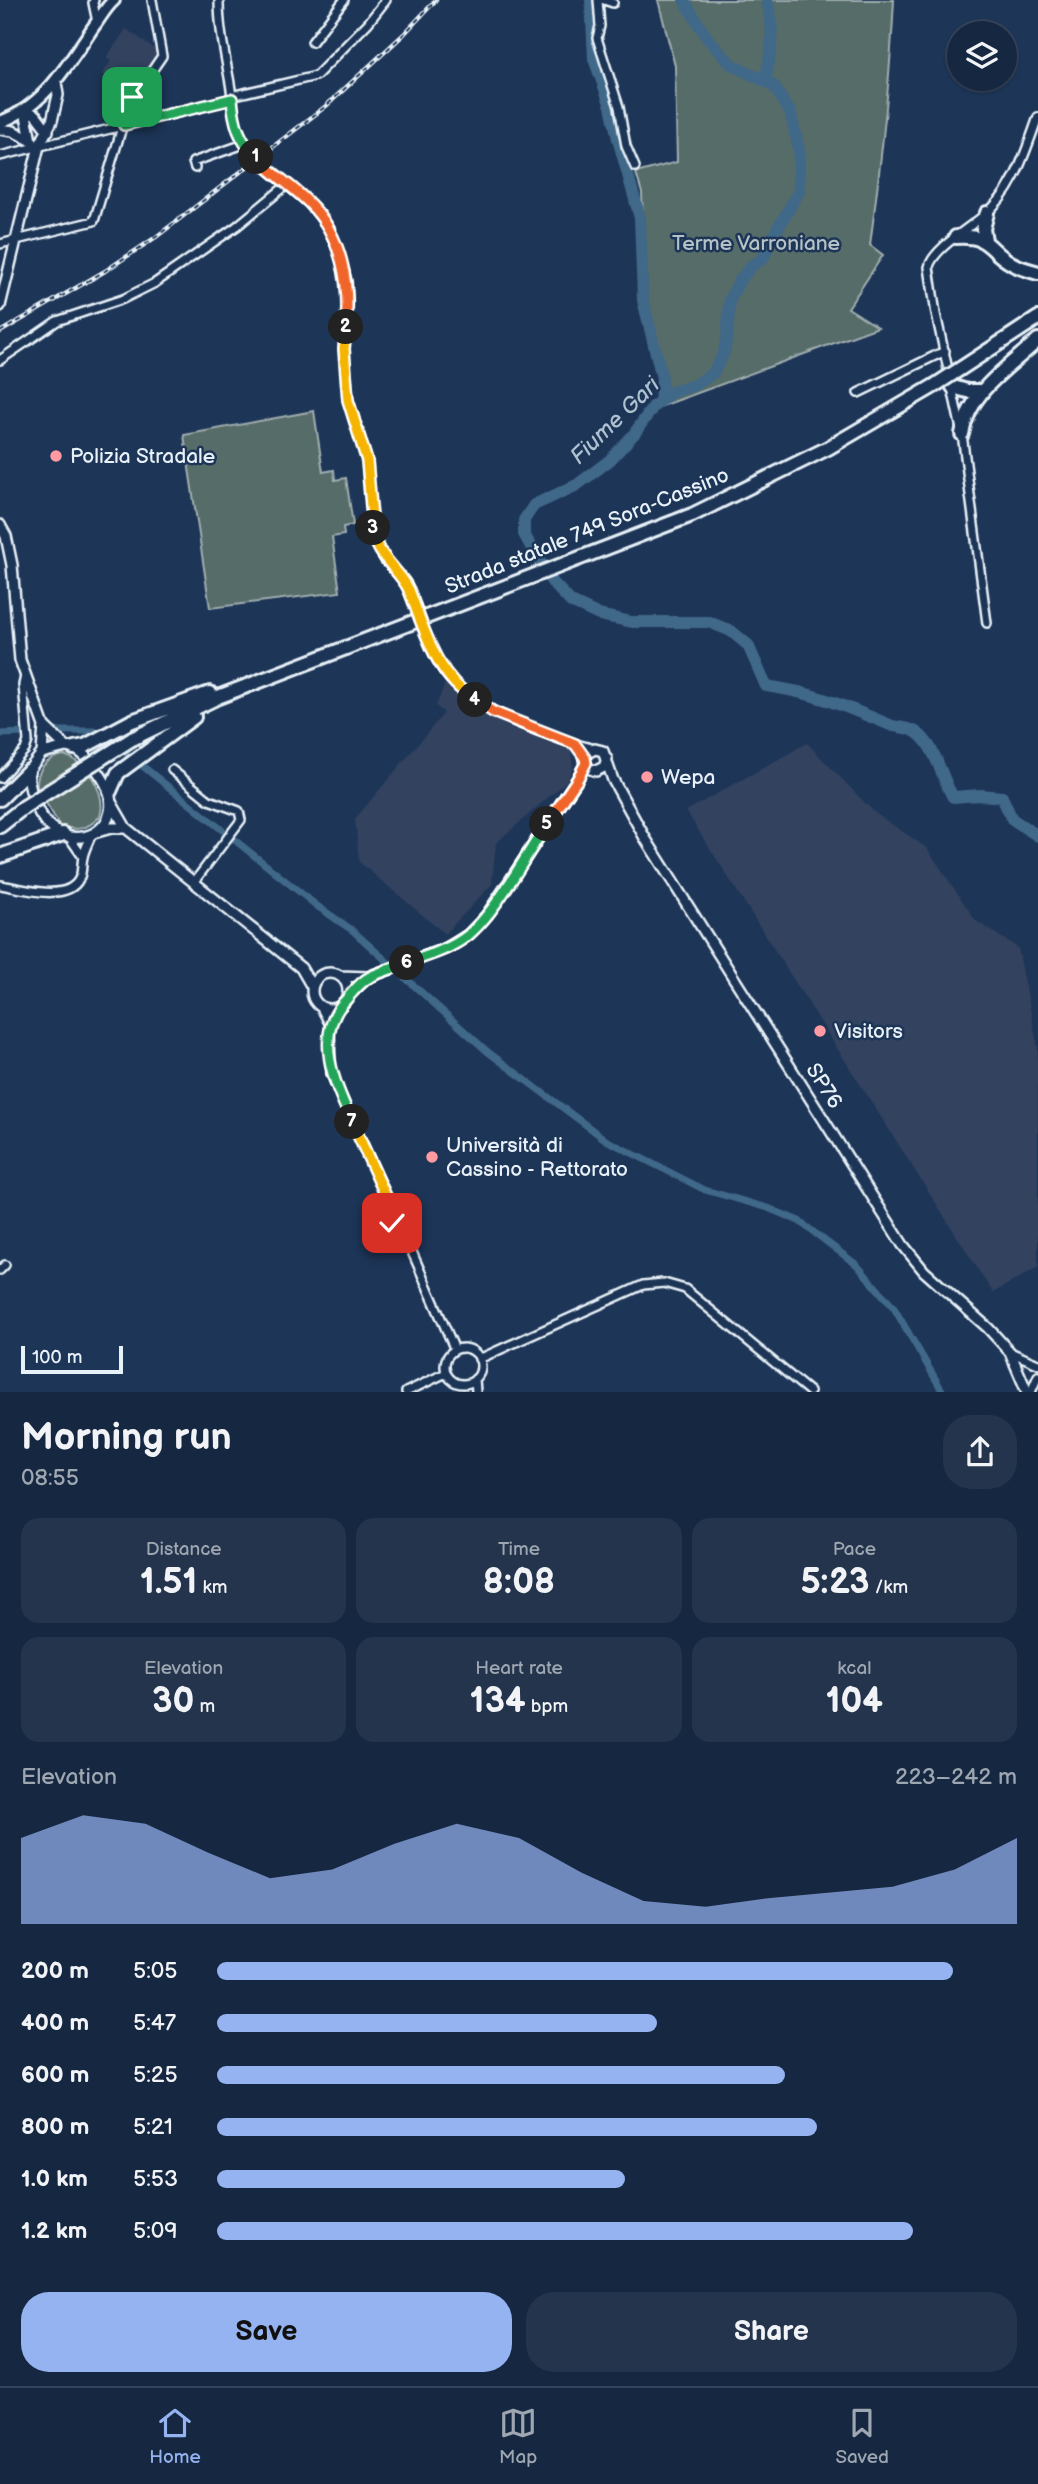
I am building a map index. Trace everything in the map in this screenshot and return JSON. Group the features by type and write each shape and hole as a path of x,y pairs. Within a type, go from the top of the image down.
{"highway":[{"path":"985,240 983,229 987,213"},
{"path":"956,237 985,240 1009,262 1038,273"},
{"name":"Strada statale 749 Sora-Cassino","path":"0,824 132,739 218,697 692,515 828,448 934,386 1038,318"},
{"path":"962,433 968,409 982,391 1038,341"},
{"path":"953,387 982,391"},
{"path":"70,748 90,744 123,726 211,693 265,678"},
{"path":"110,797 118,774 125,768 202,712 265,678"},
{"path":"0,799 28,771"},
{"path":"0,856 66,835"}],"main road":[{"path":"0,122 25,110 56,82 114,0"},
{"path":"97,22 122,0"}],"street":[{"path":"94,0 97,22"},
{"path":"0,244 94,220 132,97 162,56 152,0"},
{"path":"219,0 221,42 236,128 245,146 311,205 329,228 340,256 347,281 344,349 348,400 367,461 373,537 385,560 405,582 437,661 448,678 487,708 575,744 603,751 607,759 604,767 577,780"},
{"path":"312,42 344,0"},
{"path":"0,156 35,144 124,125 316,76 368,23 386,0"},
{"path":"598,0 600,26 597,38 619,107 626,146 635,167"},
{"path":"604,0 613,3"},
{"path":"35,144 48,131 58,95 56,82"},
{"path":"25,110 36,115 48,131"},
{"path":"0,306 18,240 35,144 25,110"},
{"path":"987,624 962,433 936,314 929,267 930,260 987,213 1006,191 1018,171 1038,117"},
{"path":"0,129 13,131 35,144"},
{"path":"195,168 193,162 245,146"},
{"path":"0,360 57,321 123,299 155,283 237,226 288,184"},
{"path":"858,393 945,351"},
{"path":"0,525 10,550 15,584 18,645 25,676 44,726 42,752 28,771 29,789 41,818 56,831 76,839 111,828 126,828"},
{"path":"0,778 25,750 28,741 23,685 25,676"},
{"path":"44,726 70,748 82,752 100,774 126,828 302,968 312,987 313,998 330,1025 331,1074 396,1218"},
{"path":"575,744 588,768 613,780"},
{"path":"42,752 70,748"},
{"path":"302,968 340,976 368,977 447,948 468,935 487,915 577,780 587,752 594,749"},
{"name":"SP76","path":"607,759 613,780 645,838 903,1245 924,1271 988,1328 1010,1352 1029,1392"},
{"path":"172,770 209,800 239,811 241,818 194,882"},
{"path":"0,885 48,893 67,891 78,883 83,857 93,834 108,819 110,797"},
{"path":"66,835 83,857"},
{"path":"312,987 317,978 326,973"},
{"path":"340,976 347,984 348,996"},
{"path":"330,1025 339,1007 368,977"},
{"path":"320,1006 330,1009 339,1007"},
{"path":"396,1218 404,1218 410,1222 411,1228 405,1236 399,1237 392,1232 391,1226 396,1218"},
{"path":"405,1236 455,1350"},
{"path":"480,1359 643,1285 664,1283 685,1289 810,1392"},
{"path":"469,1349 480,1359 474,1392 465,1384 453,1381 446,1373 445,1362 455,1350 469,1349"},
{"path":"1010,1352 1038,1364"},
{"path":"406,1392 446,1373"},
{"path":"1029,1392 1038,1376"},
{"path":"465,1384 475,1379"}],"shaded area":[{"path":"126,29 158,51 129,94 102,74 111,61 106,58"},
{"path":"446,681 476,706 567,744 573,768 566,782 496,843 492,884 445,934 359,862 355,819 444,713 436,706"},
{"path":"807,743 875,813 927,848 976,921 1018,948 1038,1048 1038,1267 993,1293 686,811"}],"green space":[{"name":"Terme Varroniane","path":"658,0 894,0 885,123 870,245 883,255 848,308 878,327 662,406 660,355 646,300 642,193 636,173 677,162 675,66"},
{"path":"314,411 323,472 334,470 335,480 346,478 353,525 343,527 344,535 332,537 340,592 210,608 184,435"},
{"path":"63,755 87,770 100,797 100,816 82,828 60,826 37,788 38,775 43,766"}],"waterway":[{"path":"591,0 594,59 611,106 640,218 643,300 662,378 660,402"},
{"name":"Fiume Gari","path":"684,0 707,38 731,64 774,86 790,111 799,150 799,191 763,259 752,265 739,281 730,299 727,338 723,355 713,373 695,385 670,393 653,407 634,434 610,460 577,485 534,505 524,520 524,534 552,582 571,602 599,615 632,622 709,622 731,631 748,645 766,686 815,696 890,725 913,730 929,745 953,797 1002,797 1012,819 1038,836"},
{"path":"765,81 772,40 767,0"},
{"path":"54,731 94,731 110,740 317,906 352,930 488,1052 606,1140 705,1190 768,1208 799,1221 857,1265 894,1308 943,1392"},
{"path":"0,734 25,733"}],"railway":[{"path":"0,332 105,271 156,237 326,106 404,34 436,0"}],"place":[{"name":"Polizia Stradale","path":"56,456"},
{"name":"Wepa","path":"647,777"},
{"name":"Visitors","path":"820,1031"},
{"name":"Università di Cassino - Rettorato","path":"432,1157"}],"route":[{"path":"132,97 124,125 232,99 236,128 246,147 311,205 329,228 347,281 344,349 348,400 367,461 373,537 378,550 405,582 437,661 448,678 467,695 493,712 575,744 585,758 586,763 577,780 487,915 468,935 447,948 368,977 339,1007 330,1025 331,1074 396,1218 392,1223"}]}
